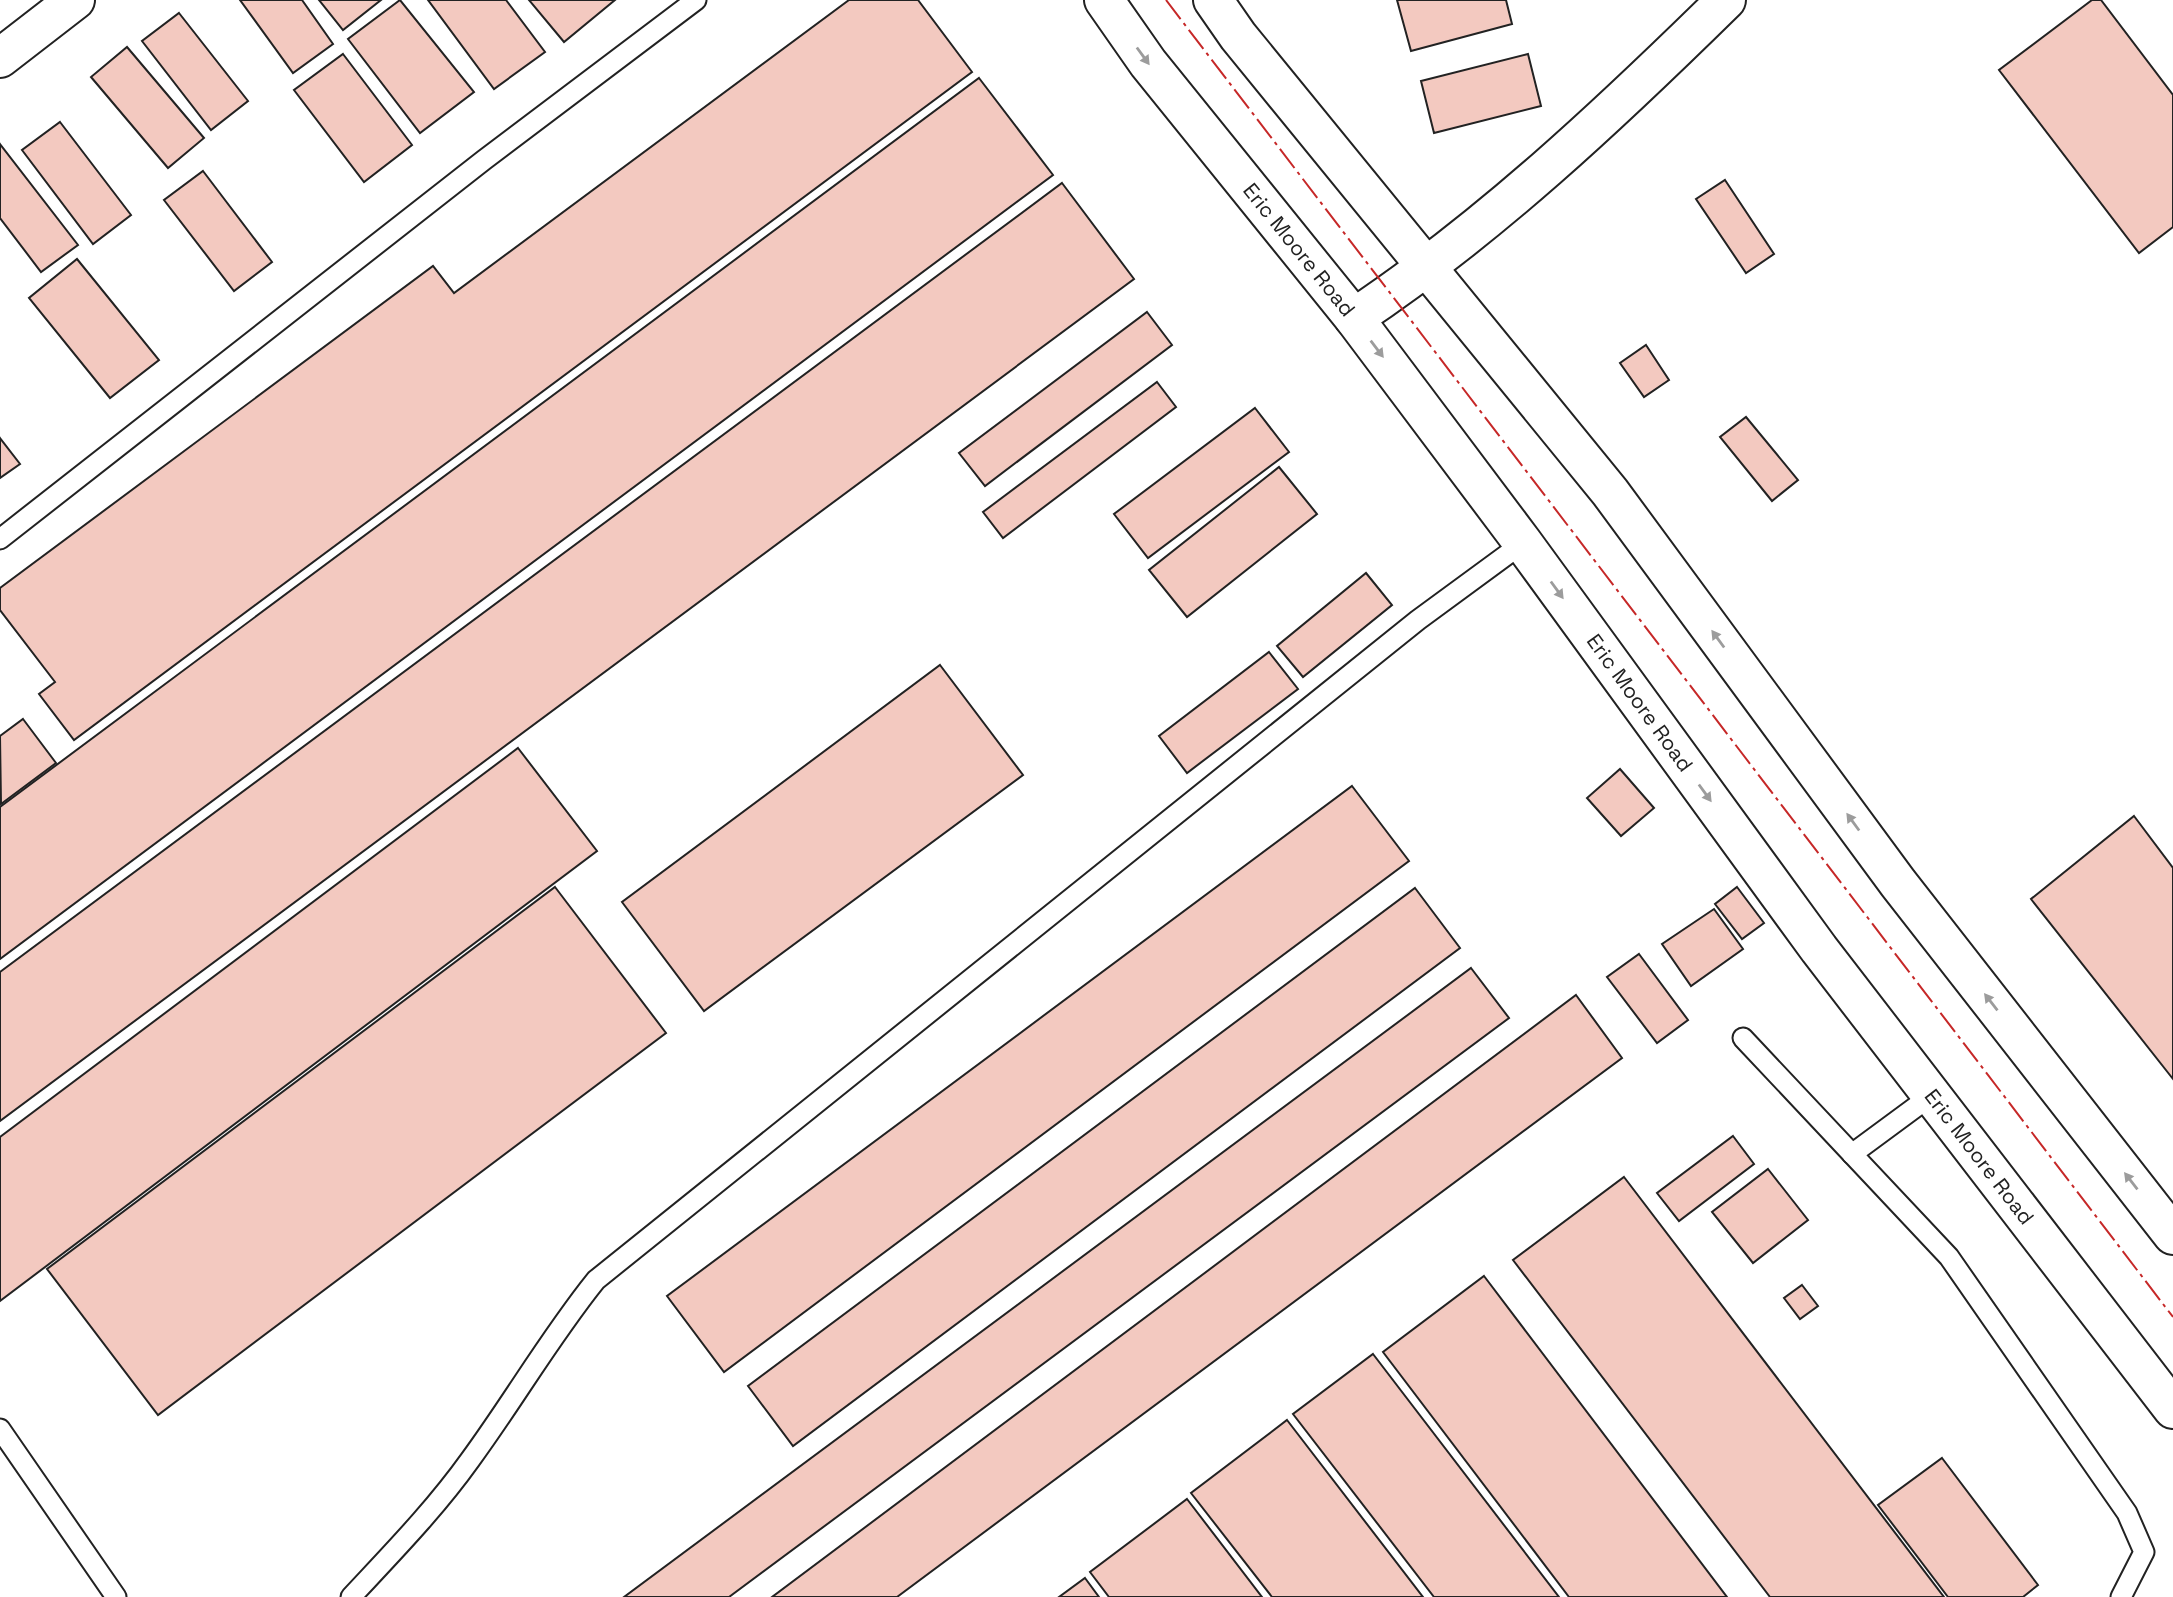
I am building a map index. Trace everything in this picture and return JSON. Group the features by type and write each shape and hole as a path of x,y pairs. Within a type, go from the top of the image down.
{"street":[{"path":"0,58 75,0"},
{"name":"Eric Moore Road","path":"1104,0 1148,63 1354,318 1523,543 1819,949 2173,1409"},
{"path":"1213,0 1238,36 1610,492 1898,883 2173,1235"},
{"path":"1354,318 1427,270 1641,83 1726,0"}],"lane":[{"path":"0,539 484,160 696,0"},
{"path":"351,1597 416,1527 469,1461 557,1329 596,1280 1407,628 1523,543"},
{"path":"1744,1038 1949,1257 2127,1513 2144,1552 2121,1597"},
{"path":"1852,1154 1932,1095"},
{"path":"0,1429 116,1597"}],"building":[{"path":"240,0 302,0 333,44 293,73"},
{"path":"319,0 381,0 343,30"},
{"path":"400,0 474,92 420,133 348,39"},
{"path":"428,0 506,0 545,52 494,89"},
{"path":"529,0 615,0 564,42"},
{"path":"849,0 918,0 972,72 74,740 39,694 55,682 0,610 0,588 433,266 454,293"},
{"path":"1397,0 1506,0 1512,24 1411,51"},
{"path":"2092,0 2101,0 2173,95 2173,227 2139,253 1999,70"},
{"path":"179,13 248,101 211,130 142,41"},
{"path":"127,47 204,138 168,168 91,77"},
{"path":"343,54 412,145 364,182 294,90"},
{"path":"1528,54 1541,106 1434,133 1421,81"},
{"path":"979,78 1053,175 0,959 0,807"},
{"path":"60,122 131,215 93,244 22,150"},
{"path":"0,144 78,245 41,272 0,218"},
{"path":"203,171 272,262 234,291 164,200"},
{"path":"1725,180 1774,254 1746,273 1696,199"},
{"path":"1062,183 1134,279 0,1121 0,972"},
{"path":"77,259 159,360 110,398 29,298"},
{"path":"1147,312 1172,345 985,486 959,453"},
{"path":"1646,345 1669,380 1644,397 1620,363"},
{"path":"1157,382 1176,407 1003,538 983,512"},
{"path":"1255,408 1289,452 1148,558 1114,514"},
{"path":"1746,417 1798,480 1772,501 1720,437"},
{"path":"0,438 20,464 0,478"},
{"path":"1279,467 1317,514 1187,617 1149,570"},
{"path":"1366,573 1392,605 1303,677 1277,646"},
{"path":"1269,652 1298,689 1187,773 1159,736"},
{"path":"940,665 1023,775 704,1011 622,902"},
{"path":"23,719 56,763 1,804 0,736"},
{"path":"518,748 597,851 0,1301 0,1137"},
{"path":"1620,769 1654,808 1621,836 1587,798"},
{"path":"1352,786 1409,861 724,1372 667,1296"},
{"path":"2134,816 2173,868 2173,1079 2031,899"},
{"path":"555,887 666,1033 158,1415 47,1269"},
{"path":"1737,887 1764,923 1742,939 1715,904"},
{"path":"1415,888 1460,948 793,1446 748,1386"},
{"path":"1714,909 1743,949 1691,986 1662,944"},
{"path":"1639,954 1688,1020 1657,1043 1607,977"},
{"path":"1471,968 1509,1018 729,1597 624,1597"},
{"path":"1576,995 1622,1058 897,1597 772,1597"},
{"path":"1733,1136 1754,1164 1679,1221 1657,1193"},
{"path":"1768,1169 1808,1220 1753,1263 1712,1212"},
{"path":"1624,1177 1944,1597 1770,1597 1513,1260"},
{"path":"1484,1276 1727,1597 1569,1597 1383,1352"},
{"path":"1802,1285 1818,1306 1800,1319 1784,1298"},
{"path":"1373,1354 1559,1597 1434,1597 1293,1414"},
{"path":"1287,1420 1423,1597 1272,1597 1191,1493"},
{"path":"1942,1458 2038,1585 2023,1597 1948,1597 1878,1505"},
{"path":"1187,1499 1262,1597 1109,1597 1090,1572"},
{"path":"1085,1578 1099,1597 1059,1597"}],"power":[{"path":"1166,0 2173,1317"}]}
